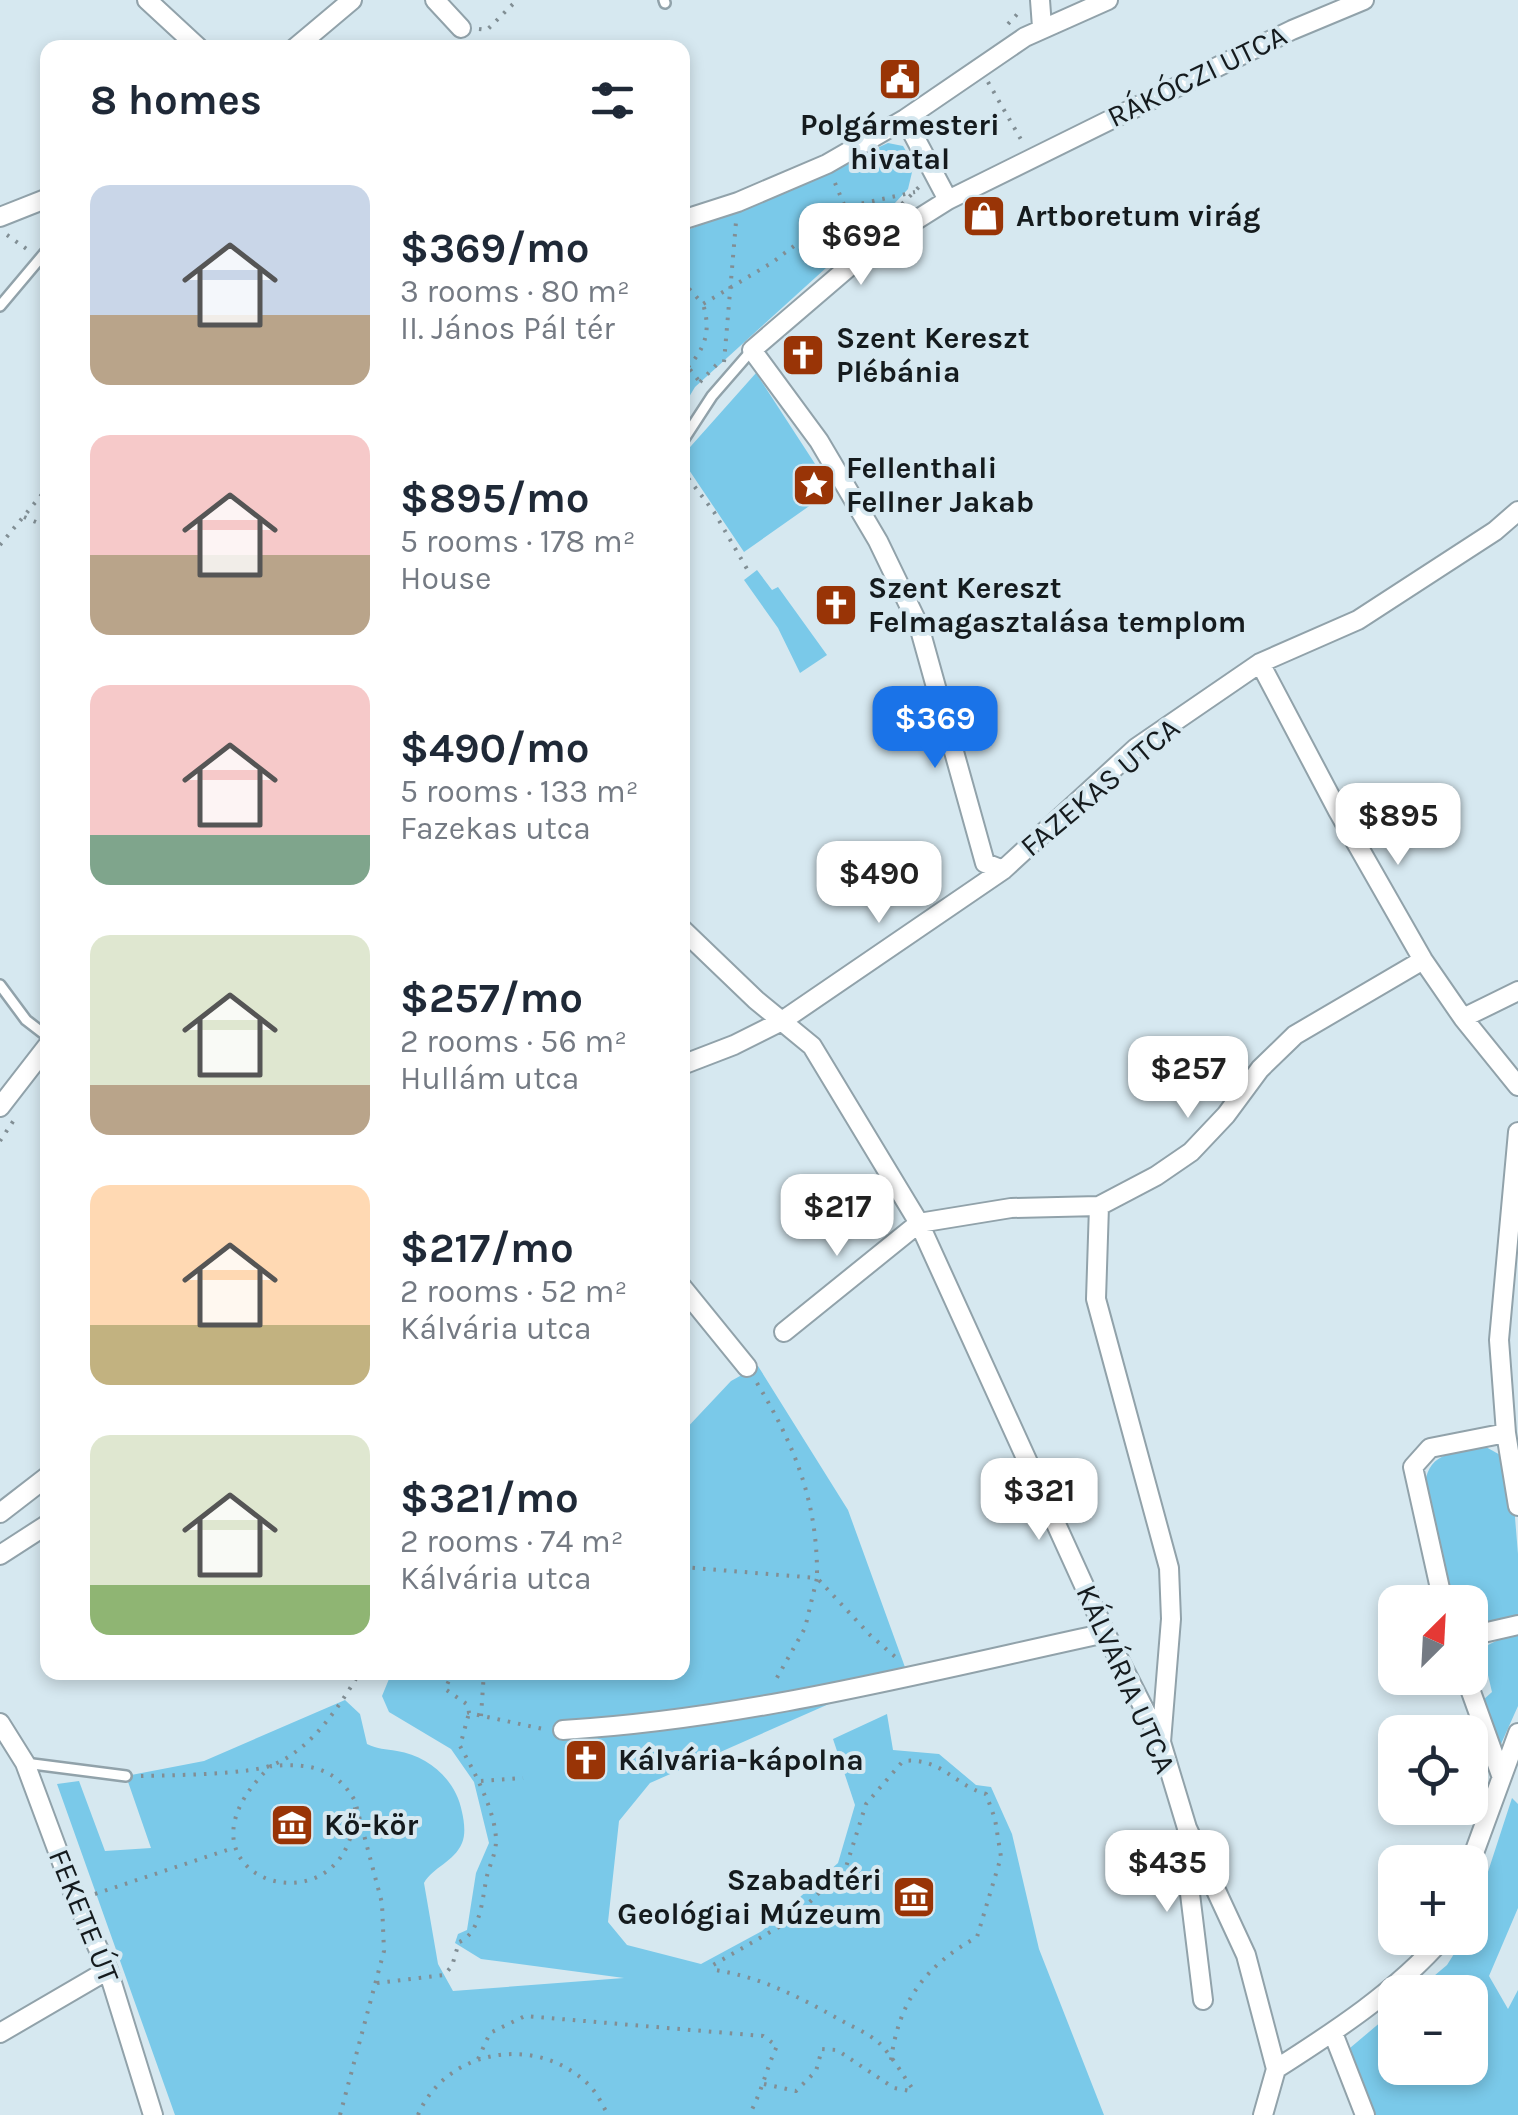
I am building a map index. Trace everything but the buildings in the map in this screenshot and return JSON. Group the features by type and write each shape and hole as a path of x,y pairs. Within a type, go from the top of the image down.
{"street":[{"path":"147,0 190,40"},
{"path":"305,40 352,0"},
{"path":"435,0 461,28"},
{"path":"1040,0 1042,27"},
{"path":"690,217 738,202 827,164 906,119 1042,27 1108,0"},
{"name":"RÁKÓCZI UTCA","path":"752,350 889,237 948,200 1292,30 1364,0"},
{"path":"906,119 948,200"},
{"path":"0,217 40,201"},
{"path":"752,350 819,441 878,542 919,626 985,864 1003,870"},
{"name":"FAZEKAS UTCA","path":"690,1062 782,1021 1003,870 1136,748 1260,663 1358,620 1496,531 1518,510"},
{"path":"1260,663 1423,960 1518,1086"},
{"name":"KÁLVÁRIA UTCA","path":"690,936 812,1046 919,1223 1106,1633 1160,1742 1188,1828 1246,1955 1276,2069"},
{"path":"784,1332 919,1223 1012,1208 1099,1206 1156,1176 1192,1152 1260,1069 1295,1035 1423,960"},
{"path":"1463,1018 1518,991"},
{"path":"0,1107 40,1055"},
{"path":"1518,1132 1499,1340 1506,1433 1518,1506"},
{"path":"1099,1206 1096,1300 1169,1568 1170,1619 1160,1742"},
{"path":"690,1298 748,1367"},
{"path":"1439,1585 1414,1467 1430,1448 1506,1433"},
{"path":"0,1514 40,1482"},
{"path":"0,1555 40,1529"},
{"path":"1488,1632 1518,1625"},
{"path":"562,1730 650,1724 1106,1633"},
{"path":"1472,1695 1502,1774"},
{"name":"FEKETE ÚT","path":"0,1723 25,1763 76,1900 108,1970 153,2115"},
{"path":"1477,1845 1518,1733"},
{"name":"KÁLVÁRIA UTCA","path":"1188,1828 1185,1853 1203,2000"},
{"path":"1263,2115 1276,2069 1333,2033 1428,1955"},
{"path":"0,2033 108,1970"},
{"path":"1333,2033 1364,2115"}],"lane":[{"path":"0,306 40,258"},
{"path":"690,431 752,350"},
{"path":"0,984 26,1020 40,1030"},
{"path":"25,1763 126,1776"}],"path":[{"path":"461,28 487,30 517,0"},
{"path":"980,68 1032,156"},
{"path":"827,164 845,207 880,225 889,237"},
{"path":"703,304 773,262 845,207 916,192"},
{"path":"727,378 723,358 738,202"},
{"path":"0,230 28,250"},
{"path":"690,290 703,304 708,319 706,342 690,363"},
{"path":"690,373 700,382"},
{"path":"690,480 714,512 750,574"},
{"path":"0,544 40,497"},
{"path":"23,517 40,524"},
{"path":"748,1367 780,1422 810,1497 818,1542 817,1578 805,1628 762,1704"},
{"path":"690,1568 817,1578 870,1635 915,1674"},
{"path":"354,1680 317,1732 296,1752 271,1766 250,1788 232,1826 238,1858 258,1874 285,1883 314,1879 337,1864 348,1848 354,1829 355,1801"},
{"path":"378,1983 444,1975 482,1906 496,1841 481,1781 460,1746 468,1705 445,1689 449,1680"},
{"path":"482,1716 484,1680"},
{"path":"469,1714 562,1730"},
{"path":"763,2084 796,2091 816,2070 822,2049 827,2047 894,2088 915,2092 877,2041 806,2001 748,1975 715,1970 713,1964 791,1920 846,1867 866,1804 903,1761 914,1760 936,1764 973,1790 986,1794 1001,1856 977,1937 955,1949 927,1973 904,2007 895,2032 892,2060"},
{"path":"126,1776 301,1764 339,1779 355,1801 376,1876 385,1928 378,1983 340,2115"},
{"path":"481,1781 523,1778"},
{"path":"76,1900 234,1848"},
{"path":"478,2059 490,2033 525,2016 763,2036 777,2046 749,2115"},
{"path":"418,2115 437,2083 454,2068 500,2054 548,2060 589,2084 608,2115"}],"shaded area":[{"path":"888,143 903,146 914,164 908,189 881,218 690,395 690,229"},
{"path":"756,373 832,490 744,552 690,471 690,447"},
{"path":"757,570 772,590 778,587 827,655 800,673 778,628 744,580"},
{"path":"758,1366 848,1510 906,1670 650,1783 619,1821 608,1922 627,1945 701,1964 762,1931 838,1863 855,1805 833,1739 887,1714 893,1750 939,1754 976,1785 991,1787 1012,1834 1039,1949 1104,2115 175,2115 57,1784 79,1781 105,1851 151,1848 126,1776 204,1761 345,1700 360,1714 367,1744 409,1754 430,1764 447,1780 459,1800 464,1828 462,1843 424,1883 438,1964 453,1991 624,1978 481,1959 455,1943 458,1934 467,1930 476,1873 489,1843 474,1782 451,1749 389,1712 382,1696 389,1680 690,1680 690,1425 731,1381"},
{"path":"1486,1447 1502,1456 1511,1469 1518,1554 1518,1618 1488,1624 1488,1585 1450,1585 1425,1484 1432,1465 1455,1452"},
{"path":"1508,1635 1518,1635 1518,1706 1501,1744 1492,1735 1483,1700 1492,1692 1488,1645"},
{"path":"1512,1798 1518,1804 1518,1908 1489,1976 1508,2009 1518,1990 1518,2115 1376,2115 1350,2048 1378,2024 1378,2085 1488,2085 1488,1975 1435,1975 1453,1955 1488,1955 1488,1872"}],"place":[{"name":"Polgármesteri hivatal","path":"900,79"},
{"name":"Artboretum virág","path":"984,216"},
{"name":"Szent Kereszt Plébánia","path":"803,355"},
{"name":"Fellenthali Fellner Jakab","path":"814,485"},
{"name":"Szent Kereszt Felmagasztalása templom","path":"836,605"},
{"name":"Kálvária-kápolna","path":"586,1760"},
{"name":"Kő-kör","path":"292,1825"},
{"name":"Szabadtéri Geológiai Múzeum","path":"914,1897"}]}
